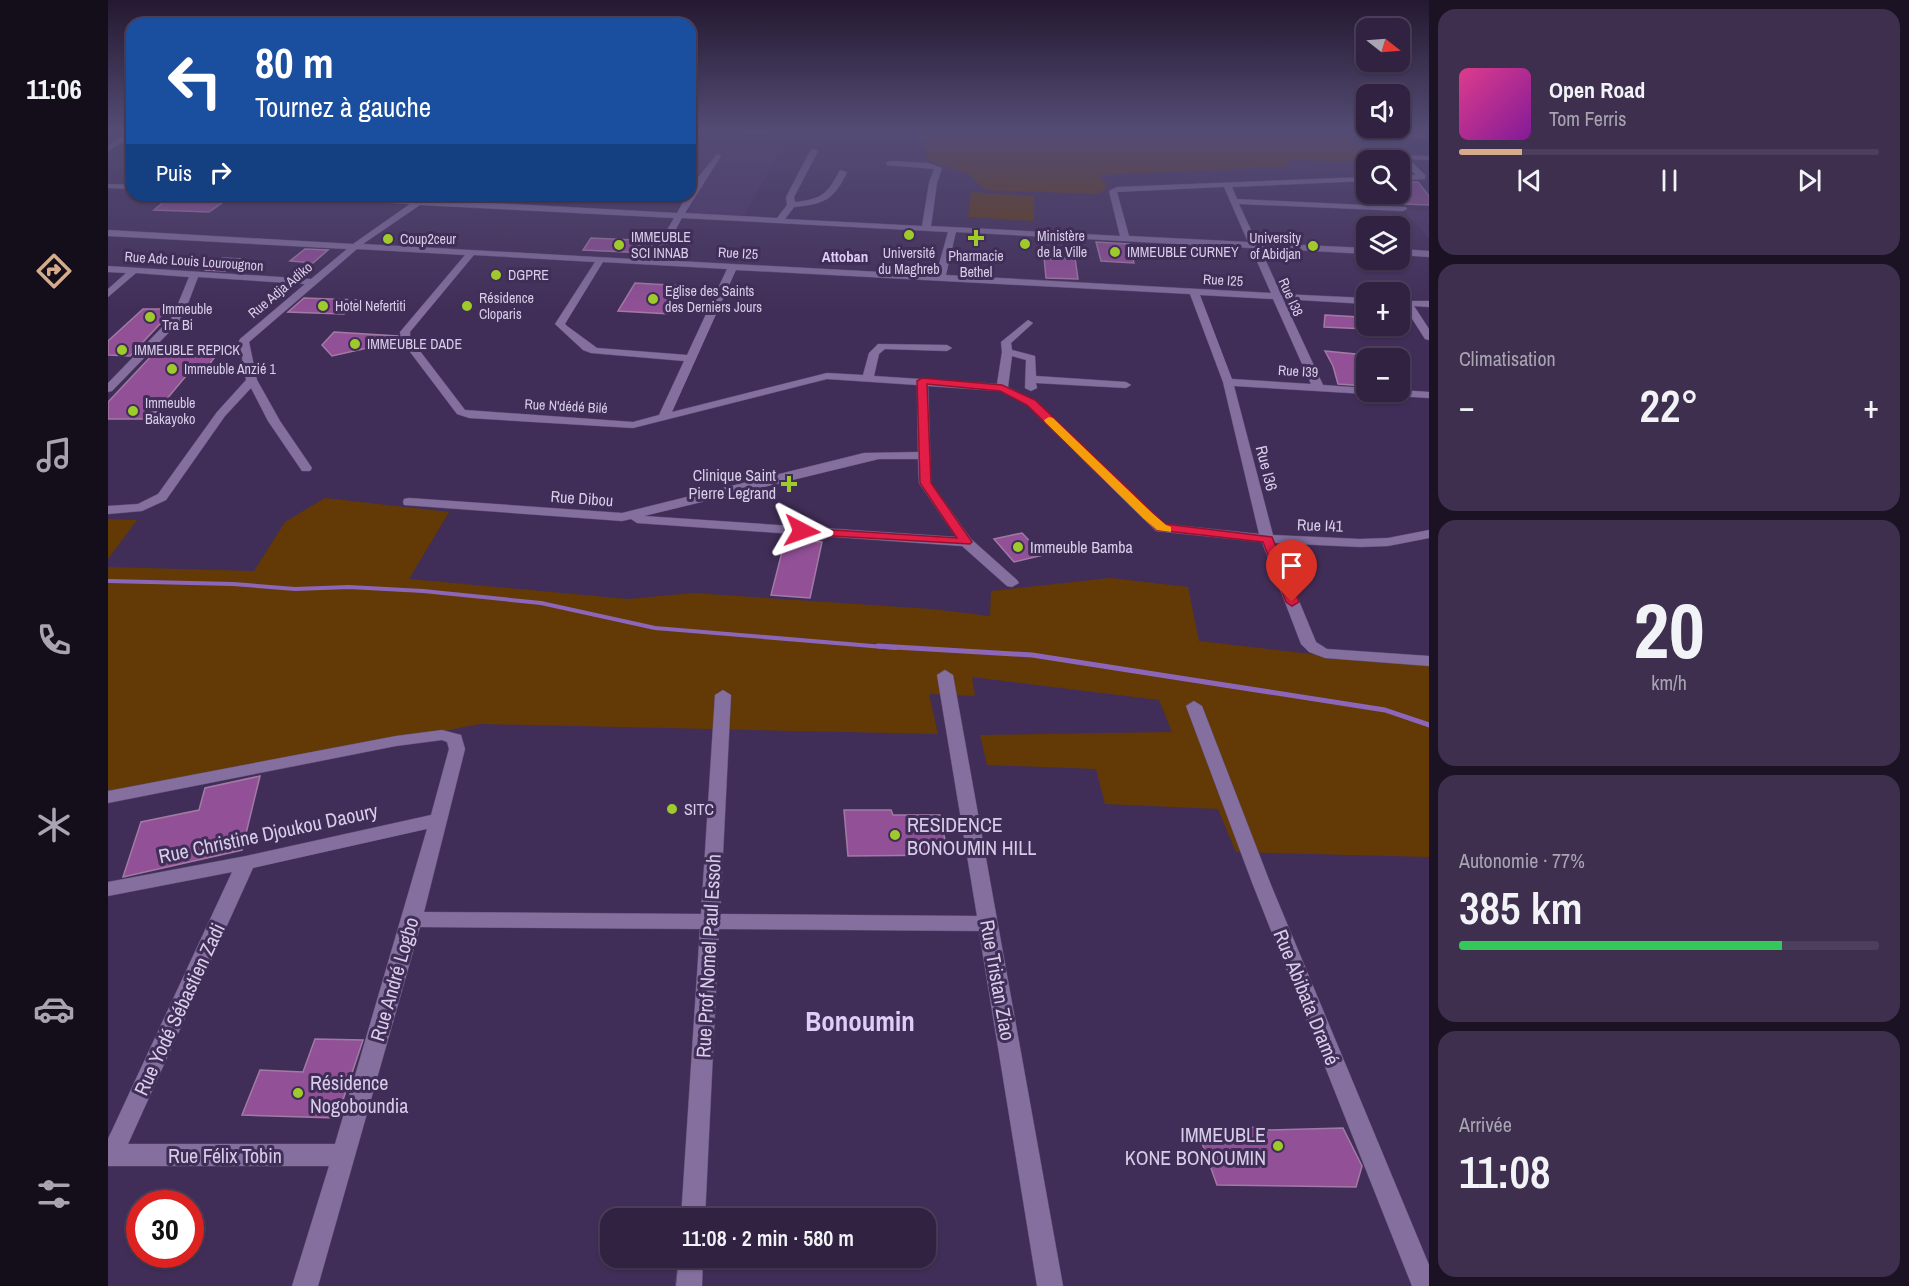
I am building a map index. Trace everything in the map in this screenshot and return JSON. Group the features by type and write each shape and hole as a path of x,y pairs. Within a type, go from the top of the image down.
{"street":[{"path":"791,206 790,197 793,192"},
{"path":"779,221 791,206 826,200 833,192"},
{"path":"926,228 933,192"},
{"path":"1115,192 1125,238"},
{"name":"Rue I38","path":"1231,192 1318,387"},
{"path":"400,201 1356,250"},
{"path":"653,262 689,201"},
{"path":"1235,201 1403,209"},
{"name":"Rue Adja Adiko","path":"252,380 244,341 355,246 418,202"},
{"path":"940,279 952,229"},
{"name":"Rue I25","path":"108,233 1356,301"},
{"name":"Rue N'dédé Bilé","path":"472,252 405,332 405,338 461,412 478,417 633,424 827,375 868,377"},
{"path":"1410,253 1429,254"},
{"path":"601,259 560,324 563,328 587,348 595,351 691,358"},
{"path":"664,416 733,266"},
{"name":"Rue Adc Louis Lourougnon","path":"108,269 314,282"},
{"path":"108,294 133,271"},
{"path":"108,389 178,317 194,275"},
{"name":"Rue I36","path":"1194,292 1228,382 1268,539 1309,644 1314,650 1325,652 1429,661"},
{"path":"1410,303 1429,304"},
{"path":"1410,312 1429,337"},
{"path":"1002,388 1007,352 1005,342 1028,323"},
{"path":"868,377 874,353 882,346 946,348"},
{"path":"1007,352 1031,358 1031,403"},
{"name":"Rue I41","path":"868,377 1002,388 1031,403 1161,528 1268,539 1360,543 1388,542 1429,534"},
{"path":"1031,379 1126,385"},
{"path":"108,510 149,507 162,497 221,414 252,380 274,421 306,468"},
{"path":"922,381 925,483 966,542 1012,583"},
{"name":"Rue I39","path":"1228,382 1356,390"},
{"path":"1410,394 1429,395"},
{"name":"Rue Dibou","path":"409,502 622,518 864,456 879,454 924,456"},
{"path":"622,518 966,542"},
{"name":"Rue Tristan Ziao","path":"945,675 1050,1286"},
{"name":"Rue Prof Nomel Paul Essoh","path":"694,1208 723,695"},
{"name":"Rue Abibata Dramé","path":"1194,706 1262,885 1425,1286"},
{"name":"Rue André Logbo","path":"108,797 396,741 442,735 455,739 457,749 412,919 305,1286"},
{"name":"Rue Christine Djoukou Daoury","path":"108,889 246,863 437,820"},
{"name":"Rue Yodé Sébastien Zadi","path":"110,1155 246,863"},
{"path":"412,919 988,924"},
{"name":"Rue Félix Tobin","path":"110,1155 343,1155"},
{"path":"689,1286 690,1268"}],"shaded area":[{"path":"699,192 757,192 744,216 687,213 694,201 696,201"},
{"path":"971,192 1034,196 1034,221 968,217"},
{"path":"1042,192 1101,192 1098,194"},
{"path":"1404,210 1429,211 1429,239 1410,216"},
{"path":"325,498 449,512 409,579 628,599 693,593 931,609 990,616 991,591 1110,578 1188,587 1199,641 1327,656 1429,664 1429,857 1236,852 1218,809 1105,804 1096,769 987,765 980,735 1172,732 1159,700 972,677 975,696 929,694 938,734 480,724 108,795 108,567 254,571 285,522"},
{"path":"108,519 137,520 108,559"}],"building":[{"path":"1410,192 1426,192 1429,196 1429,205 1403,204 1410,204"},
{"path":"165,201 225,201 209,212 154,210"},
{"name":"IMMEUBLE SCI INNAB","path":"591,238 655,241 648,253 583,250"},
{"name":"IMMEUBLE CURNEY","path":"1096,242 1129,244 1134,263 1101,261"},
{"path":"305,249 328,250 313,263 290,261"},
{"path":"1044,257 1075,258 1078,279 1046,278"},
{"path":"222,258 241,259 225,271 206,270"},
{"name":"Eglise des Saints des Derniers Jours","path":"635,283 686,286 671,314 618,311"},
{"name":"Hotel Nefertiti","path":"304,298 357,300 344,314 288,312"},
{"path":"143,309 174,309 130,356 108,355 108,341"},
{"path":"1325,315 1356,317 1356,329 1324,327"},
{"name":"IMMEUBLE DADE","path":"334,332 398,336 399,341 332,356 322,345"},
{"path":"156,351 219,351 201,376 186,376 150,419 108,419 108,402"},
{"path":"1325,351 1356,354 1356,385 1338,384 1333,366"},
{"name":"Immeuble Bamba","path":"1022,533 1043,555 1014,562 994,539"},
{"path":"785,540 822,542 810,598 771,595"},
{"path":"260,776 242,850 123,877 141,822 199,810 205,788"},
{"name":"RESIDENCE BONOUMIN HILL","path":"844,810 891,810 893,815 940,815 948,855 848,856"},
{"name":"Résidence Nogoboundia","path":"315,1039 363,1040 337,1118 242,1115 260,1070 303,1072"},
{"name":"IMMEUBLE KONE BONOUMIN","path":"1266,1127 1267,1130 1343,1128 1362,1166 1356,1187 1217,1185 1197,1129"}],"waterway":[{"path":"108,581 233,584 295,589 349,587 423,591 541,603 655,628 896,648"},
{"path":"878,646 1032,655 1385,710 1429,725"}],"slow traffic":[{"path":"1049,420 1148,516 1161,528 1167,529"}],"place":[{"name":"Université du Maghreb","path":"909,235"},
{"name":"Pharmacie Bethel","path":"976,238"},
{"name":"Coup2ceur","path":"388,239"},
{"name":"Ministère de la Ville","path":"1025,244"},
{"name":"IMMEUBLE SCI INNAB","path":"619,245"},
{"name":"University of Abidjan","path":"1313,246"},
{"name":"IMMEUBLE CURNEY","path":"1115,252"},
{"name":"DGPRE","path":"496,275"},
{"name":"Eglise des Saints des Derniers Jours","path":"653,299"},
{"name":"Hotel Nefertiti","path":"323,306"},
{"name":"Résidence Cloparis","path":"467,306"},
{"name":"Immeuble Tra Bi","path":"150,317"},
{"name":"IMMEUBLE DADE","path":"355,344"},
{"name":"IMMEUBLE REPICK","path":"122,350"},
{"name":"Immeuble Anzié 1","path":"172,369"},
{"name":"Immeuble Bakayoko","path":"133,411"},
{"name":"Clinique Saint Pierre Legrand","path":"789,484"},
{"name":"Immeuble Bamba","path":"1018,547"},
{"name":"SITC","path":"672,809"},
{"name":"RESIDENCE BONOUMIN HILL","path":"895,835"},
{"name":"Résidence Nogoboundia","path":"298,1093"},
{"name":"IMMEUBLE KONE BONOUMIN","path":"1278,1146"}],"district":[{"name":"Attoban","path":"845,256"},
{"name":"Bonoumin","path":"860,1021"}],"route":[{"path":"802,531 966,542 925,483 922,381 1002,388 1031,403 1161,528 1268,539 1292,602"}]}
